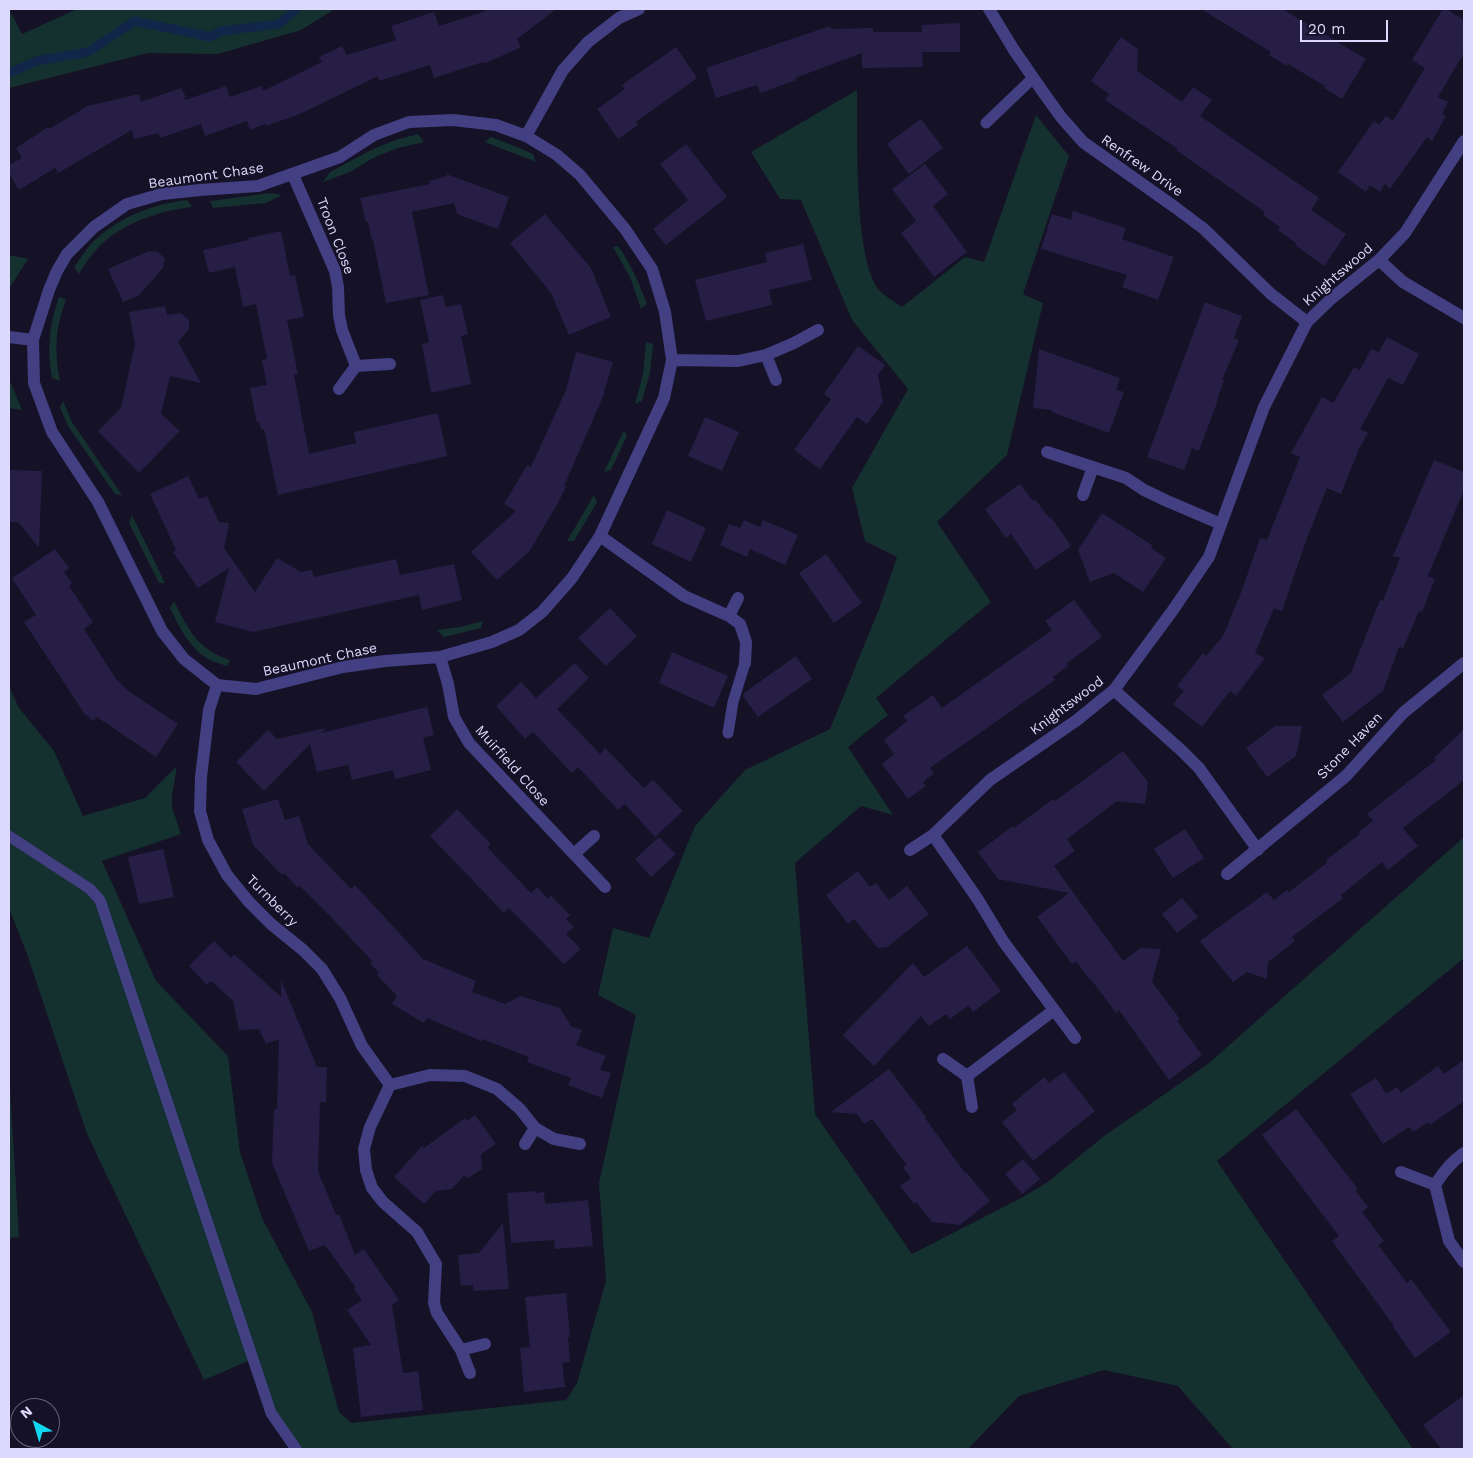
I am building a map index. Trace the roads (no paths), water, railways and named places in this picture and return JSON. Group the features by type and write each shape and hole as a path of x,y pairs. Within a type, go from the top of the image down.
{"street":[{"path":"526,136 563,70 588,42 619,18 639,9"},
{"name":"Renfrew Drive","path":"989,9 1033,78 1061,117 1083,142 1204,229 1271,294 1307,322"},
{"name":"Beaumont Chase","path":"453,120 496,125 526,136 557,155 580,176 625,228 652,269 665,312 672,360 664,398 600,536 572,578 542,612 519,630 492,642 440,657 385,661 343,667 256,689 217,685 184,659 162,631 98,502 52,432 34,383 33,340 49,290 66,254 94,227 127,204 162,194 258,186 294,175 340,157 374,135 409,122 453,120"},
{"name":"Knightswood","path":"910,850 933,835 990,780 1077,720 1114,690 1207,560 1264,407 1307,322 1332,298 1379,260 1404,233 1464,144"},
{"name":"Troon Close","path":"294,175 335,271 341,322 356,366"},
{"path":"1379,260 1404,282 1464,318"},
{"path":"672,360 738,361 766,355 818,330"},
{"path":"9,337 33,340"},
{"path":"766,355 776,380"},
{"path":"338,389 356,366 390,364"},
{"path":"1047,452 1126,478 1166,501 1221,524"},
{"path":"1083,494 1093,467"},
{"path":"600,536 684,596 729,616 740,624 746,642 745,663"},
{"path":"729,616 738,598"},
{"name":"Muirfield Close","path":"440,657 448,684 454,717 468,743 605,887"},
{"name":"Stone Haven","path":"1227,874 1346,776 1403,713 1464,663"},
{"name":"Turnberry","path":"217,685 209,710 201,777 200,811 208,840 227,875 249,902 322,969 340,998 362,1046 390,1085"},
{"path":"1114,690 1199,768 1258,850"},
{"path":"933,835 978,898 1003,941 1075,1038"},
{"path":"574,854 594,836"},
{"path":"967,1076 1054,1010"},
{"path":"942,1059 967,1076 972,1107"},
{"path":"470,1373 461,1350 437,1313 434,1303 436,1264 428,1248 417,1232 383,1202 372,1188 366,1170 364,1149 370,1127 390,1085 430,1075 465,1076 498,1089 520,1109 535,1128 554,1139 580,1144"},
{"path":"525,1144 535,1128"},
{"path":"1464,1153 1455,1159 1443,1172 1435,1185 1450,1241 1464,1262"},
{"path":"1401,1172 1435,1185"},
{"path":"461,1350 485,1344"}],"lane":[{"path":"986,123 1033,78"},
{"path":"728,734 733,702 745,663"},
{"path":"9,836 90,889 100,900 271,1413 296,1449"}],"waterway":[{"path":"9,73 36,61 88,52 135,21 210,37 221,31 279,24 296,9"}]}
